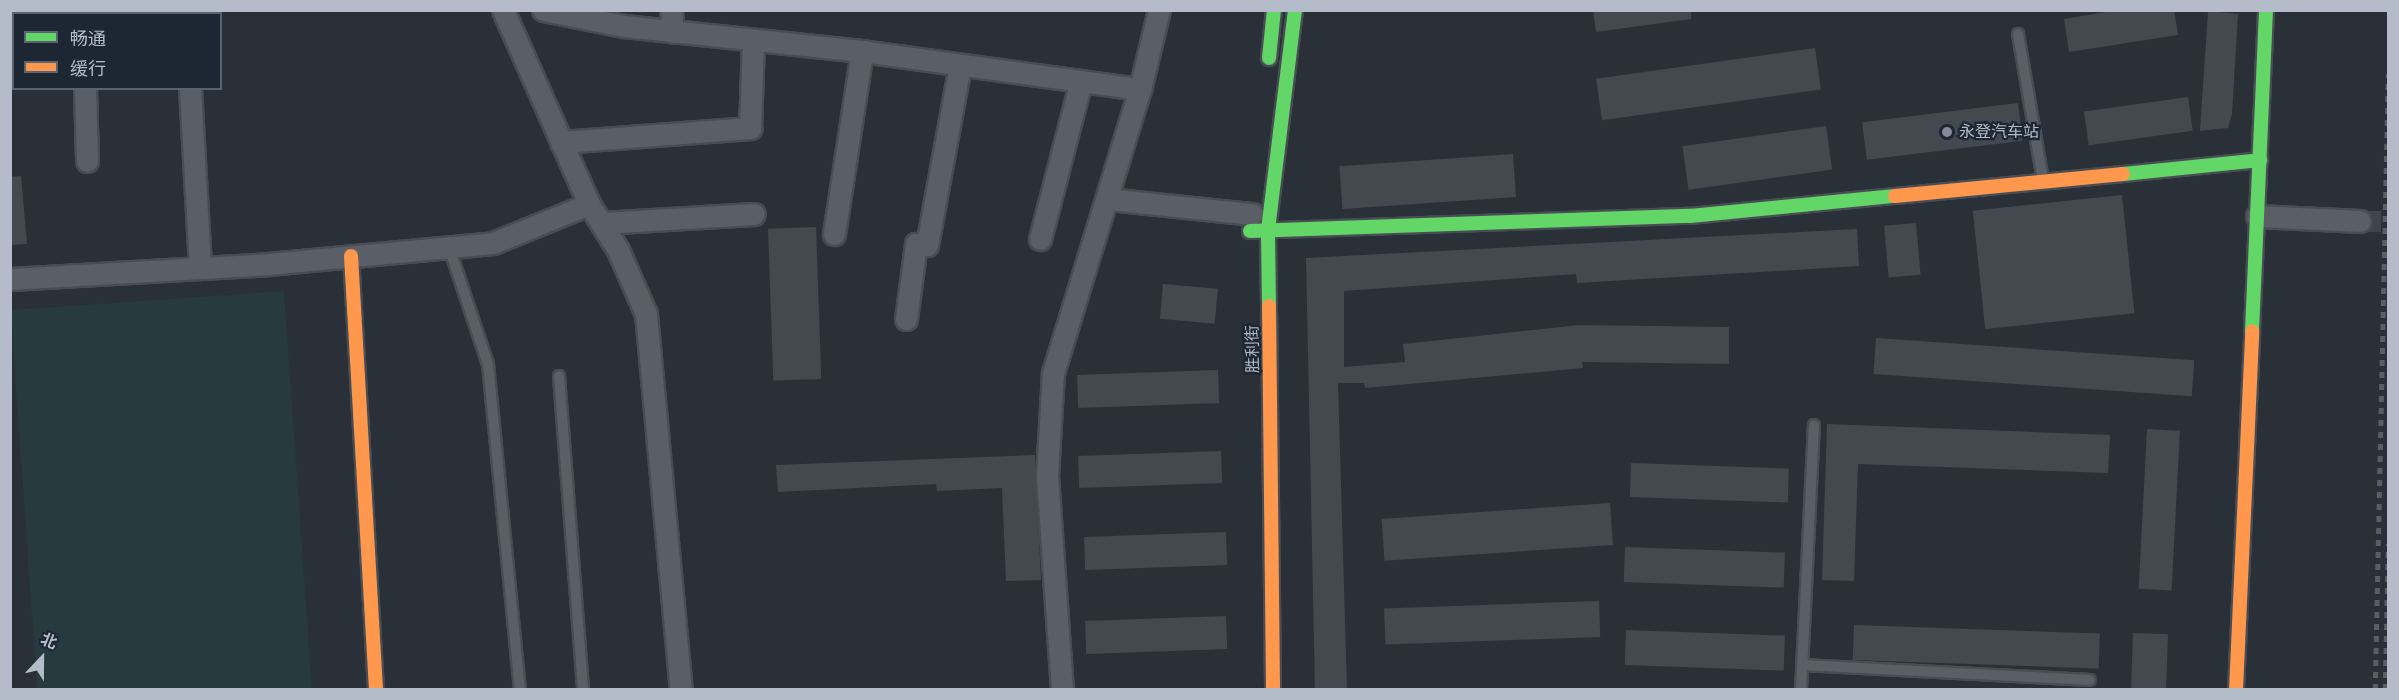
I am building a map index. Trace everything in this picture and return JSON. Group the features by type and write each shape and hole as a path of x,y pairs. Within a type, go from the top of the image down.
{"street":[{"path":"503,10 589,204 601,223 646,314 681,690"},
{"path":"543,10 673,32 862,51 1140,89"},
{"path":"671,10 673,32"},
{"path":"1062,690 1047,476 1053,373 1140,89 1159,10"},
{"path":"1267,77 1274,10"},
{"name":"胜利街","path":"1273,690 1268,230 1295,10"},
{"path":"2236,690 2266,10"},
{"path":"561,142 750,128 753,40"},
{"path":"834,234 862,51"},
{"path":"906,319 916,244 927,245 960,65"},
{"path":"1040,239 1081,81"},
{"path":"85,90 87,161"},
{"path":"190,90 200,268"},
{"path":"1107,199 1252,223 1268,230 1690,216 2260,160"},
{"path":"10,279 200,268 493,243 589,204"},
{"path":"601,223 754,214"},
{"path":"2257,216 2360,221"},
{"path":"351,256 376,690"}],"lane":[{"path":"2018,34 2043,181"},
{"path":"449,247 488,364 520,690"},
{"path":"559,376 583,690"},
{"path":"1802,690 1814,424"},
{"path":"1803,665 2090,680"}],"green space":[{"path":"284,291 312,689 37,690 11,310"}],"building":[{"path":"1593,10 1691,10 1691,19 1596,32"},
{"path":"2118,10 2174,10 2178,35 2069,52 2064,19"},
{"path":"2208,11 2238,14 2232,114 2228,128 2200,131"},
{"path":"1815,48 1821,90 1602,120 1596,79"},
{"path":"2188,97 2193,131 2089,145 2084,112"},
{"path":"2018,103 2023,141 1867,160 1862,122"},
{"path":"1826,126 1832,170 1689,190 1682,146"},
{"path":"1513,154 1516,197 1342,209 1339,166"},
{"path":"21,176 27,244 10,245 10,177"},
{"path":"2122,195 2134,313 1985,329 1973,211"},
{"path":"1916,223 1921,275 1889,278 1884,226"},
{"path":"816,227 821,379 773,381 768,229"},
{"path":"1857,229 1859,266 1577,283 1576,274 1344,291 1344,367 1405,362 1403,344 1579,325 1729,327 1729,364 1582,362 1583,368 1365,388 1364,383 1338,383 1347,690 1315,690 1306,258"},
{"path":"1163,284 1218,289 1215,324 1160,319"},
{"path":"1876,338 2194,360 2192,396 1873,374"},
{"path":"1218,370 1219,403 1078,408 1077,375"},
{"path":"1827,424 2110,435 2108,473 1858,464 1854,581 1822,580"},
{"path":"2147,429 2180,431 2172,591 2139,589"},
{"path":"1221,451 1222,483 1079,488 1078,456"},
{"path":"1035,455 1041,580 1006,581 1002,488 937,491 936,484 778,492 776,465"},
{"path":"1631,463 1789,469 1788,502 1630,497"},
{"path":"1610,503 1613,545 1384,561 1382,519"},
{"path":"1226,532 1227,565 1085,570 1084,537"},
{"path":"1625,547 1785,553 1784,588 1624,582"},
{"path":"1599,601 1600,637 1385,644 1384,609"},
{"path":"1226,616 1227,649 1086,654 1085,621"},
{"path":"1854,625 2100,634 2099,669 1853,660"},
{"path":"1626,630 1785,636 1784,671 1625,665"},
{"path":"2133,633 2168,634 2166,690 2131,690"}],"tunnel":[{"path":"2360,221 2388,221"}],"railway":[{"path":"2375,690 2388,74"},
{"path":"2385,690 2388,544"}],"traffic: fast":[{"path":"1269,58 1274,10"},
{"path":"1269,306 1268,230 1295,10"},
{"path":"2252,331 2266,10"},
{"path":"2123,174 2260,160"},
{"path":"1250,231 1690,216 1895,196"}],"traffic: slow":[{"path":"1895,196 2123,174"},
{"path":"351,256 376,690"},
{"path":"1269,306 1273,690"},
{"path":"2236,690 2252,331"}],"place":[{"name":"永登汽车站","path":"1947,132"}]}
